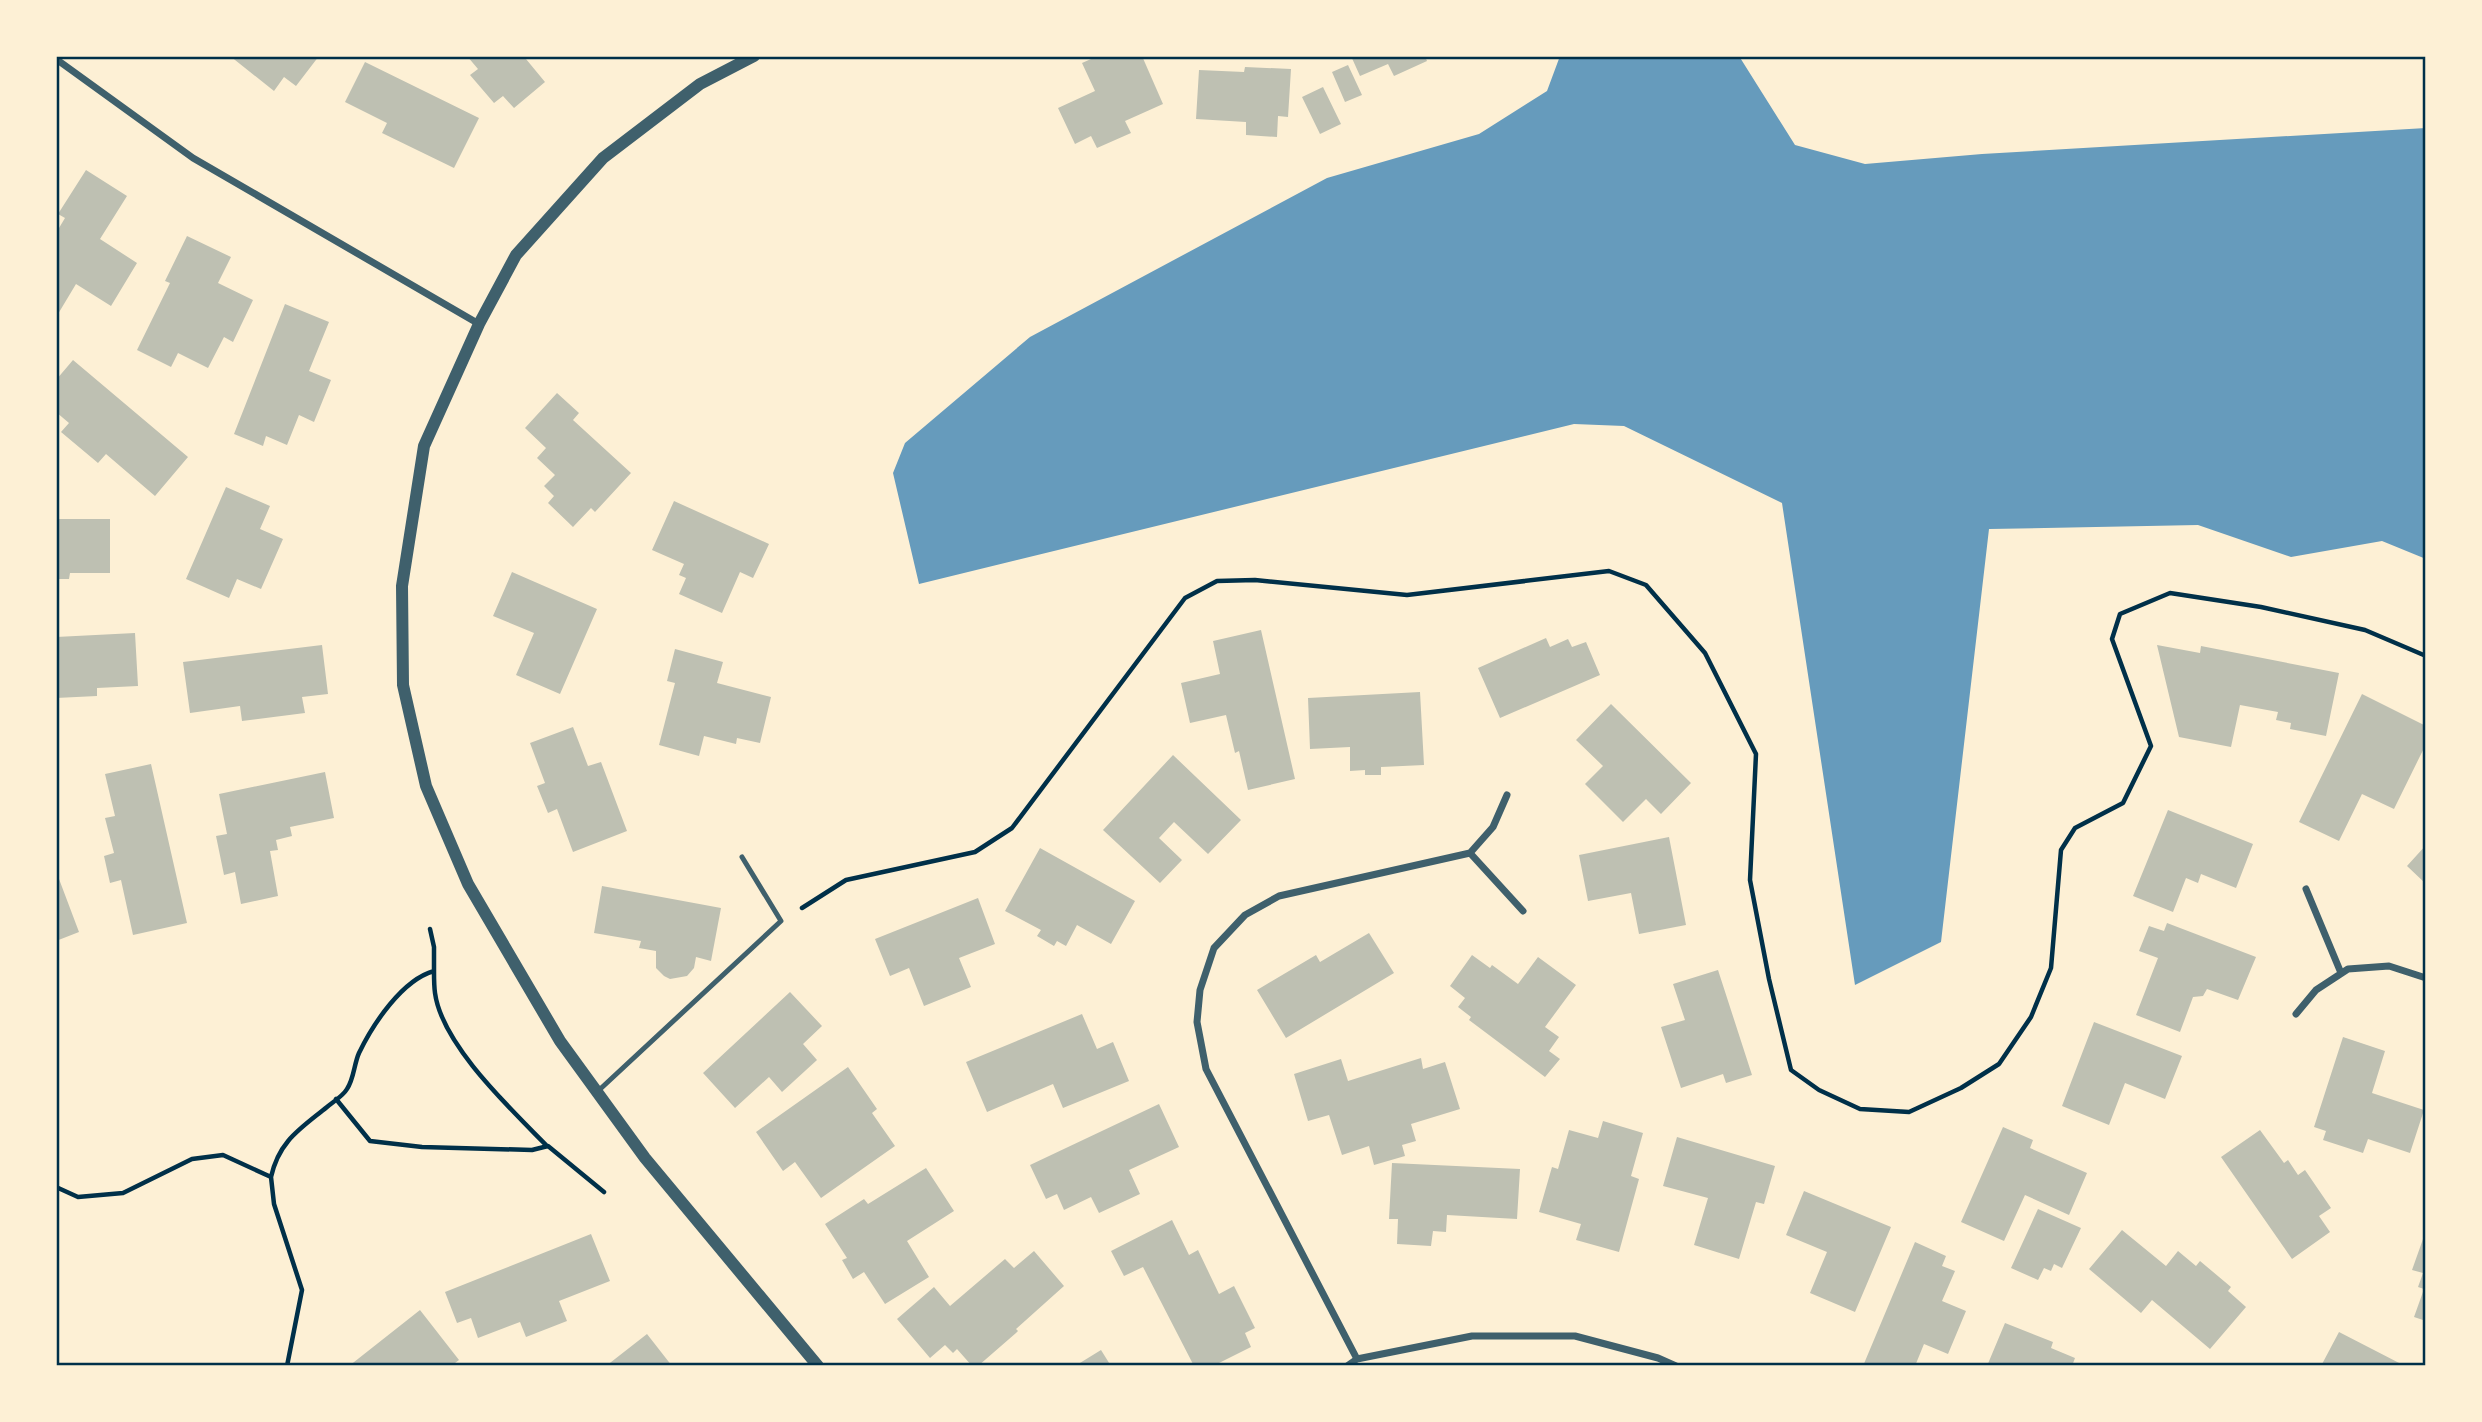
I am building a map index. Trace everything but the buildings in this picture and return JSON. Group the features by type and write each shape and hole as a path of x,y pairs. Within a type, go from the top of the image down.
{"street":[{"path":"754,56 701,84 603,158 516,255 479,324 424,446 402,586 403,685 426,786 468,884 561,1041 645,1158 818,1366"},
{"path":"56,59 193,158 479,324"},
{"path":"1357,1359 1206,1069 1197,1022 1200,990 1214,948 1245,915 1279,896 1470,853 1493,827 1507,796"},
{"path":"1470,853 1523,911"},
{"path":"2306,889 2341,973"},
{"path":"2296,1014 2316,990 2348,969 2389,965 2426,978"},
{"path":"1347,1366 1357,1359 1472,1336 1575,1336 1658,1358 1676,1366"}],"lane":[{"path":"597,1092 781,921 742,858"}],"path":[{"path":"781,921 846,880 975,852 1012,828 1185,598 1217,581 1255,580 1408,595 1609,571 1646,585 1705,653 1756,754 1750,880 1769,979 1791,1070 1819,1090 1860,1109 1909,1112 1961,1088 1999,1064 2024,1026 2051,968 2061,850 2075,828 2123,803 2151,746 2112,639 2120,614 2170,593 2261,607 2365,629 2426,656"},
{"path":"430,929 434,947 435,995 459,1048 512,1111 548,1146 604,1192"},
{"path":"287,1366 302,1290 274,1204 271,1177 275,1158 288,1139 347,1090 358,1055 381,1016 408,985 434,971"},
{"path":"336,1100 370,1141 422,1147 532,1150 548,1146"},
{"path":"56,1187 78,1198 122,1193 192,1159 223,1155 271,1177"}],"water":[{"path":"1560,56 1739,56 1795,145 1865,164 1982,154 2426,128 2426,559 2382,541 2291,557 2198,525 1989,529 1941,942 1855,985 1782,503 1624,426 1574,424 919,584 893,473 905,443 1030,337 1327,178 1479,134 1547,91"}]}
